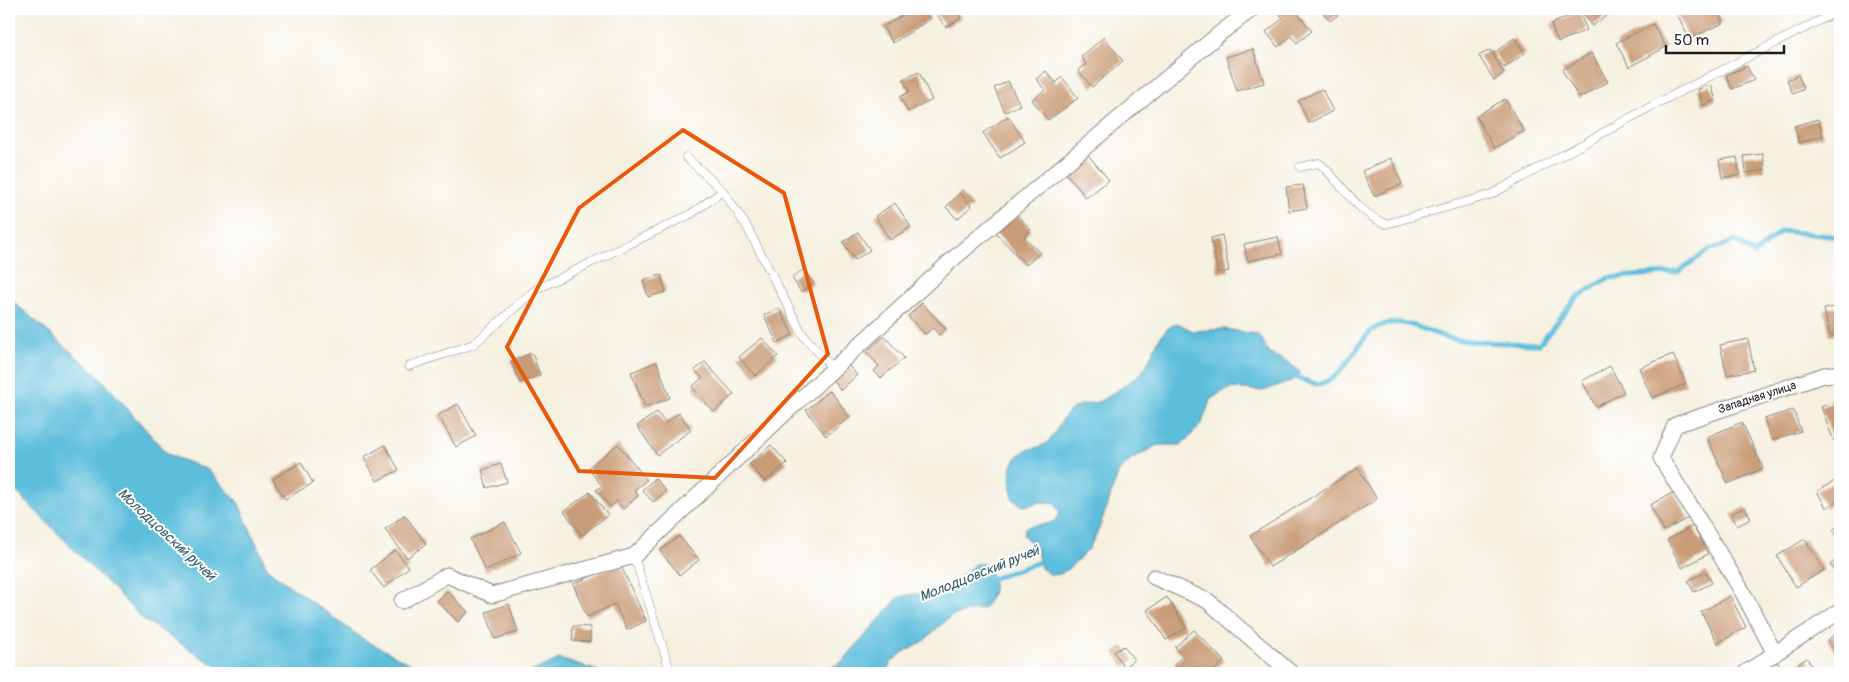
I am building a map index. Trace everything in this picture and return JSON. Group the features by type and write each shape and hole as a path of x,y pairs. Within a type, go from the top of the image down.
{"street":[{"path":"402,601 447,575 492,595 634,556 954,258 1219,34 1252,9"},
{"name":"Западная улица","path":"1775,654 1742,591 1661,458 1675,425 1824,375 1840,373"},
{"path":"1154,577 1208,601 1291,673"},
{"path":"1745,673 1840,612"}],"lane":[{"path":"1300,167 1319,163 1332,174 1372,219 1386,224 1490,195 1650,106 1840,10"},
{"path":"686,157 722,191 747,227 803,334 833,369"},
{"path":"409,366 474,344 535,290 691,214 722,191"},
{"path":"634,556 668,664"}],"highlighted area":[{"path":"683,130 784,193 828,354 715,478 579,471 507,347 579,208"}],"water":[{"path":"9,298 99,376 167,454 208,470 238,502 268,570 363,639 428,673 227,673 144,620 9,484"},
{"path":"1177,323 1193,331 1224,329 1256,334 1261,337 1268,353 1286,361 1300,372 1298,378 1263,391 1232,388 1220,393 1210,400 1202,423 1182,445 1157,445 1131,460 1119,471 1098,531 1088,550 1068,569 1060,574 1051,575 1041,568 1036,547 1023,535 1025,528 1050,523 1058,517 1060,512 1053,502 1041,502 1023,506 1013,499 1010,479 1015,460 1025,451 1042,446 1048,442 1064,417 1072,409 1101,401 1142,372 1163,333"},
{"path":"975,564 984,564 993,580 993,591 984,608 951,616 921,643 905,651 891,662 886,673 820,673 842,662 899,597 948,587"},
{"path":"559,659 604,673 529,673"}],"building":[{"path":"912,9 923,9 930,19 893,43 883,27"},
{"path":"933,9 955,9 961,18 946,27"},
{"path":"1276,9 1294,9 1312,31 1297,43 1291,36 1278,47 1266,32 1283,18"},
{"path":"1329,9 1345,9 1330,21 1323,13"},
{"path":"1580,9 1605,9 1609,14 1592,26"},
{"path":"1675,9 1716,9 1723,23 1689,39"},
{"path":"1579,12 1587,30 1558,42 1551,24"},
{"path":"1653,24 1666,47 1629,67 1616,43"},
{"path":"1104,37 1123,61 1092,87 1078,70 1086,64 1081,57"},
{"path":"1514,38 1525,53 1504,68 1494,53"},
{"path":"1253,49 1264,83 1237,91 1226,57"},
{"path":"1490,50 1504,73 1494,80 1479,56"},
{"path":"1591,53 1608,82 1579,98 1562,70"},
{"path":"1747,66 1754,80 1732,89 1726,75"},
{"path":"1046,71 1056,83 1062,77 1078,98 1048,120 1032,100 1045,90 1036,79"},
{"path":"919,72 932,100 908,112 900,97 909,92 903,79"},
{"path":"1798,75 1804,89 1793,94 1787,80"},
{"path":"1008,81 1020,105 1005,112 994,88"},
{"path":"1711,85 1716,100 1703,105 1698,89"},
{"path":"1322,89 1333,111 1309,123 1298,101"},
{"path":"1505,99 1524,131 1494,148 1476,116"},
{"path":"1008,116 1025,142 1000,158 983,133"},
{"path":"1818,119 1823,136 1799,143 1794,126"},
{"path":"1763,154 1765,170 1746,173 1744,156"},
{"path":"1088,155 1109,180 1086,198 1066,173"},
{"path":"1737,157 1740,175 1722,178 1719,160"},
{"path":"1391,158 1402,184 1374,196 1362,171"},
{"path":"1303,185 1307,208 1289,211 1286,187"},
{"path":"960,193 972,206 957,219 946,207"},
{"path":"895,203 911,227 890,240 875,216"},
{"path":"1016,214 1031,230 1024,237 1040,253 1026,265 996,233"},
{"path":"858,232 870,250 855,260 843,242"},
{"path":"1222,235 1229,271 1218,273 1211,238"},
{"path":"1278,237 1282,254 1248,261 1244,244"},
{"path":"804,269 813,283 801,292 792,278"},
{"path":"661,275 666,292 648,297 643,280"},
{"path":"922,303 946,329 939,335 933,328 925,334 908,316"},
{"path":"1840,306 1840,334 1830,336 1824,309"},
{"path":"779,308 793,335 777,343 764,315"},
{"path":"884,336 904,358 881,378 874,371 879,366 866,352"},
{"path":"762,338 778,356 755,376 739,357"},
{"path":"1748,339 1754,370 1727,375 1720,345"},
{"path":"532,353 540,375 520,383 511,361"},
{"path":"1673,354 1686,384 1652,398 1639,368"},
{"path":"657,362 670,398 645,407 631,372"},
{"path":"705,362 734,394 714,412 692,387 702,378 695,370"},
{"path":"845,362 857,375 841,390 829,376"},
{"path":"1610,366 1624,392 1596,407 1582,381"},
{"path":"830,391 850,417 826,436 806,410"},
{"path":"1840,399 1840,438 1834,441 1821,407"},
{"path":"458,404 476,436 456,447 438,415"},
{"path":"1793,410 1801,431 1772,440 1764,419"},
{"path":"657,412 665,423 679,413 691,430 657,455 637,426"},
{"path":"1742,422 1763,468 1728,484 1707,437"},
{"path":"618,444 647,480 634,490 638,496 623,509 617,501 610,507 596,490 602,486 588,468"},
{"path":"385,445 399,470 377,481 364,457"},
{"path":"771,445 787,463 765,482 750,464"},
{"path":"301,462 313,483 285,499 273,479"},
{"path":"501,464 507,482 487,488 482,470"},
{"path":"1358,468 1377,499 1270,567 1250,536"},
{"path":"655,478 666,491 653,502 642,490"},
{"path":"1840,478 1840,499 1826,508 1817,491"},
{"path":"590,492 608,515 582,535 564,511"},
{"path":"1674,492 1688,518 1664,531 1650,505"},
{"path":"1745,507 1751,519 1737,526 1731,514"},
{"path":"405,515 426,544 407,558 385,529"},
{"path":"505,522 521,553 486,571 470,539"},
{"path":"1840,524 1840,540 1833,530"},
{"path":"1693,526 1708,554 1682,568 1667,540"},
{"path":"679,536 699,560 680,575 660,551"},
{"path":"1805,539 1824,570 1796,587 1777,556"},
{"path":"395,550 409,567 384,588 370,570"},
{"path":"1840,556 1840,577 1830,565"},
{"path":"620,564 646,621 627,630 615,604 587,617 573,584"},
{"path":"1706,572 1712,583 1694,592 1688,581"},
{"path":"447,591 468,612 458,622 437,601"},
{"path":"1730,596 1746,627 1718,643 1701,612"},
{"path":"1167,597 1186,628 1166,640 1147,610"},
{"path":"509,604 518,632 495,639 486,612"},
{"path":"573,626 590,627 590,642 572,641"},
{"path":"1194,630 1224,661 1211,673 1200,673 1194,667 1188,673 1182,673 1174,664 1183,656 1175,647"},
{"path":"1840,631 1840,654 1838,656 1827,640"},
{"path":"1124,646 1134,660 1124,667 1114,652"},
{"path":"1807,658 1816,673 1784,673"},
{"path":"1777,662 1783,671 1767,673 1765,669"}],"waterway":[{"name":"Молодцовский ручей","path":"1293,376 1315,384 1328,381 1345,366 1373,330 1382,325 1392,323 1412,325 1459,340 1539,344 1576,298 1608,278 1678,272 1709,250 1736,241 1754,254 1781,231 1840,237"},
{"name":"Молодцовский ручей","path":"989,580 1042,561"}]}
